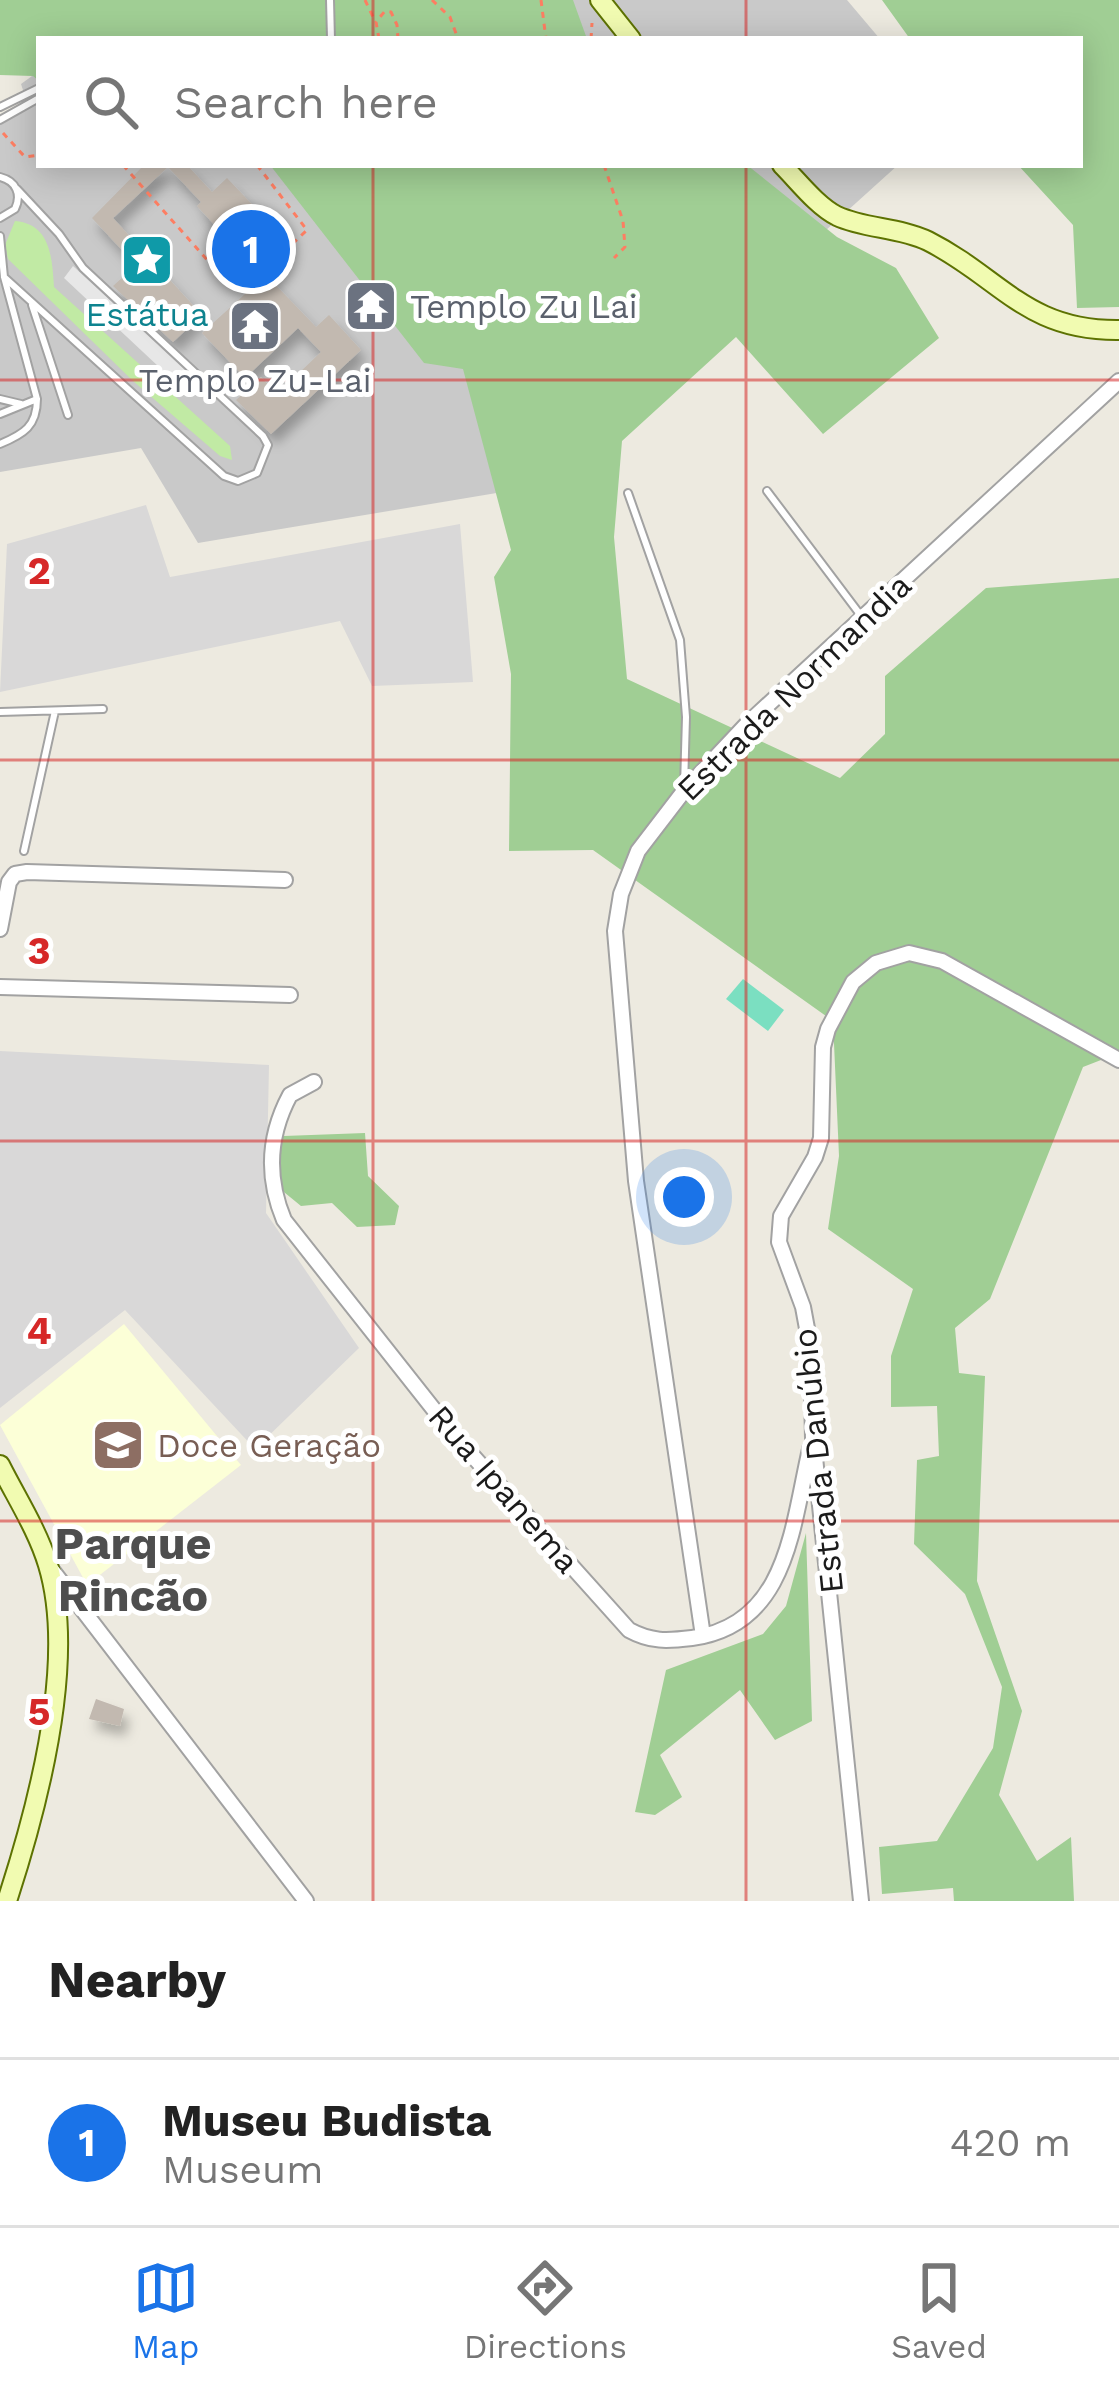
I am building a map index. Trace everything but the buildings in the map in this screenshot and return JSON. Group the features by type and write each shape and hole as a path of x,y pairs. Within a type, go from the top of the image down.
{"main road":[{"path":"599,0 629,36"},
{"path":"785,168 838,216 926,240 997,290 1063,325 1119,330"},
{"path":"0,1465 49,1566 56,1623 56,1689 31,1829 7,1901"}],"street":[{"name":"Estrada Normandia","path":"703,1636 636,1181 615,932 621,893 638,850 684,791 747,724 1119,381"},
{"path":"0,929 9,882 15,874 46,871 285,880"},
{"name":"Estrada Danúbio","path":"861,1901 813,1438 811,1350 803,1307 779,1242 782,1216 821,1138 823,1047 835,1011 853,982 876,963 909,953 942,961 1119,1060"},
{"path":"0,987 290,995"},
{"name":"Rua Ipanema","path":"314,1082 290,1094 271,1145 274,1198 284,1220 454,1436 629,1630 648,1640 703,1636 744,1621 762,1604 776,1580 813,1438"},
{"path":"49,1566 307,1901"}],"lane":[{"path":"330,0 332,36"},
{"path":"0,107 36,89"},
{"path":"0,120 36,100"},
{"path":"0,177 59,234 82,268 262,436 268,446 257,473 238,482 224,476 4,277"},
{"path":"0,218 15,209 17,189"},
{"path":"0,236 4,277 37,399 37,416 31,426 0,444"},
{"path":"31,303 68,415"},
{"path":"0,399 25,404"},
{"path":"0,414 37,399"},
{"path":"766,490 862,617"},
{"path":"628,493 680,640 684,791"},
{"path":"0,712 103,709"},
{"path":"24,850 55,711"}],"path":[{"path":"365,0 378,36"},
{"path":"432,0 450,16 457,36"},
{"path":"541,0 546,36"},
{"path":"376,22 385,11 392,12 398,36"},
{"path":"2,132 26,157 36,155"},
{"path":"127,168 232,288"},
{"path":"259,168 308,230 287,249"},
{"path":"605,168 623,221 625,247 614,258"}],"shaded area":[{"path":"134,0 847,0 877,36 86,36"},
{"name":"Templo Zu Lai","path":"36,73 36,168 895,168 544,485 198,543 141,448 0,472 0,117 27,102 21,84"},
{"path":"73,266 186,370 175,382 64,278"},
{"path":"146,505 170,577 460,524 473,682 372,686 340,621 0,692 7,544"},
{"path":"0,1051 269,1065 266,1213 359,1348 255,1449 125,1310 0,1408"},
{"name":"Doce Geração","path":"124,1324 241,1465 87,1585 0,1425"}],"green space":[{"path":"0,0 573,0 586,36 36,36 36,78 0,75"},
{"path":"882,0 1119,0 1119,307 1077,308 1073,225 1021,168 1083,168 1083,36 908,36"},
{"path":"272,168 751,168 837,237 896,268 939,338 823,434 736,337 622,441 614,537 627,679 840,778 885,734 885,676 986,588 1119,578 1119,1053 1083,1067 990,1299 955,1328 959,1373 985,1376 977,1581 1022,1711 999,1795 1037,1861 1071,1837 1074,1901 954,1901 953,1888 882,1894 879,1847 937,1841 993,1748 1002,1687 965,1594 914,1544 917,1460 939,1456 937,1406 891,1407 891,1356 913,1289 828,1229 839,1156 833,1021 593,850 509,851 511,674 494,577 511,550 463,369 424,363"},
{"path":"15,221 36,228 43,236 54,287 230,446 232,460 220,456 133,381 8,259 5,245"},
{"path":"743,979 784,1010 768,1031 726,999"},
{"path":"365,1133 368,1176 399,1206 395,1225 357,1227 332,1203 301,1206 279,1188 270,1152 284,1136"},
{"path":"806,1533 812,1721 775,1740 740,1690 660,1755 682,1797 655,1815 635,1812 666,1670 763,1634 786,1606"}],"place":[{"name":"Museu Budista","path":"251,249"},
{"name":"Estátua","path":"147,260"},
{"name":"Templo Zu Lai","path":"371,306"},
{"name":"Templo Zu-Lai","path":"255,326"},
{"name":"Doce Geração","path":"118,1445"}],"district":[{"name":"Parque Rincão","path":"133,1569"}]}
